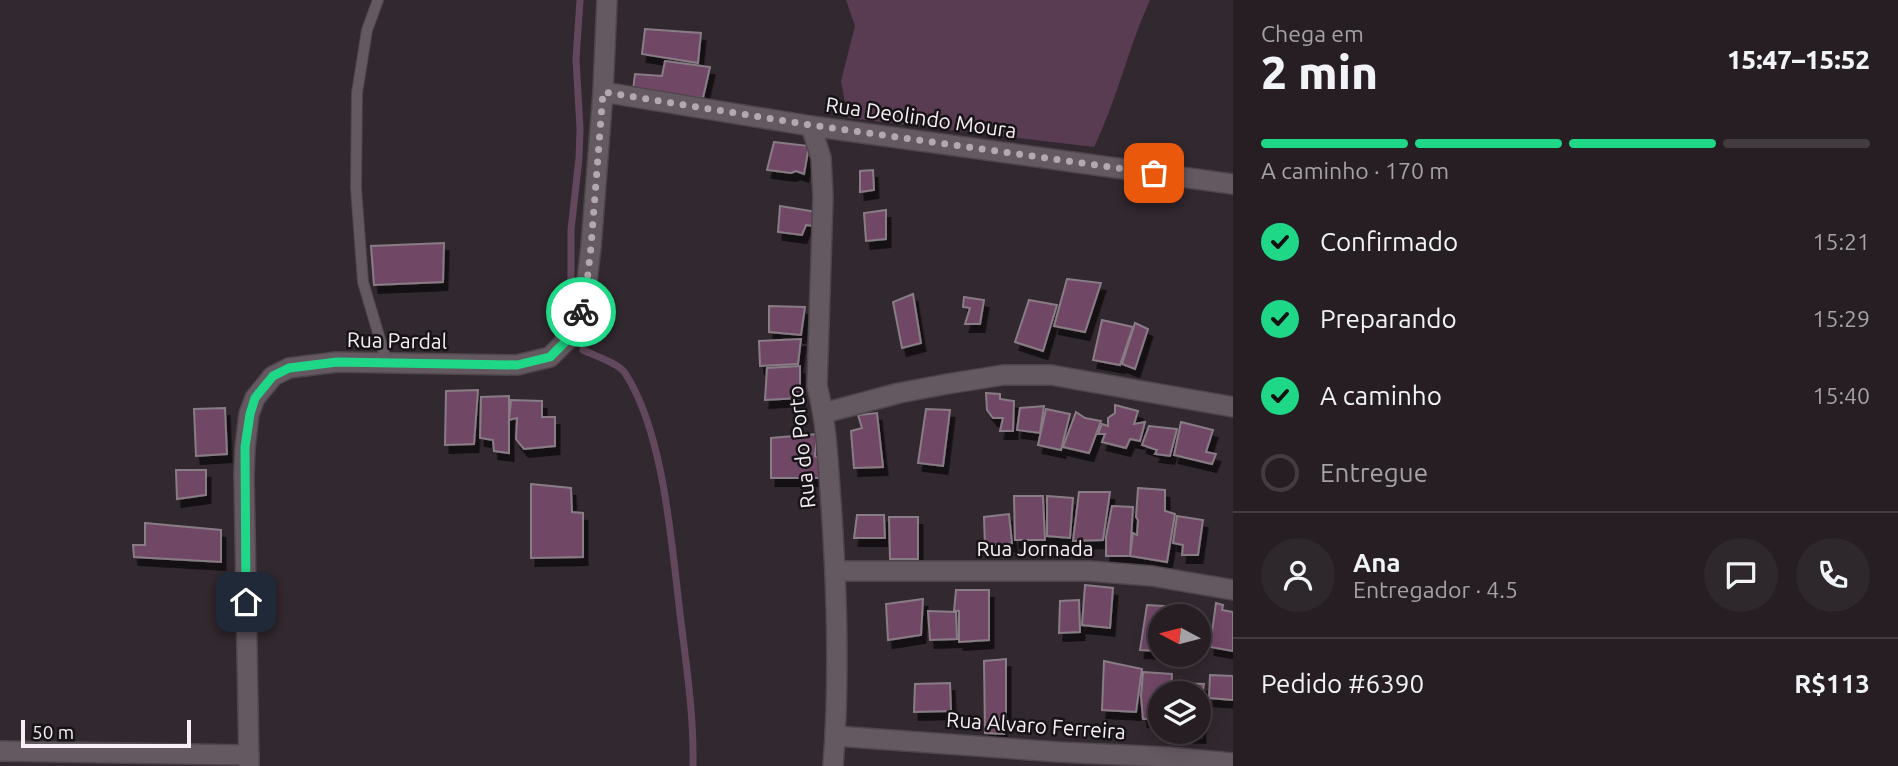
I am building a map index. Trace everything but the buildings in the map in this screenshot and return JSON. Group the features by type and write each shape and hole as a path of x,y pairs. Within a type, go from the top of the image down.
{"street":[{"name":"Rua Pardal","path":"248,761 244,475 245,447 255,398 273,376 289,368 337,362 517,365 550,357 575,332 585,299 591,247 607,0"},
{"name":"Rua Deolindo Moura","path":"603,92 811,125 1233,184"},
{"name":"Rua do Porto","path":"811,125 821,158 823,197 817,386 824,413 836,571 833,766"},
{"path":"824,413 899,393 1003,375 1051,375 1233,407"},
{"name":"Rua Jornada","path":"836,571 1089,571 1152,576 1233,590"},
{"name":"Rua Alvaro Ferreira","path":"835,736 1233,763"},
{"path":"0,751 248,761"}],"lane":[{"path":"378,0 367,30 357,93 356,188 363,282 387,363"}],"shaded area":[{"path":"846,0 1150,0 1094,147 848,118 841,81 855,26"}],"waterway":[{"path":"558,337 571,285 571,230 580,129 576,59 580,0"},
{"path":"583,350 612,363 625,373 639,398 658,460 670,528 688,676 693,766"}],"way so far":[{"path":"581,312 591,247 603,92 811,125 1154,173"}],"route":[{"path":"246,602 245,447 255,398 273,376 289,368 337,362 517,365 550,357 575,332 581,312"}]}
